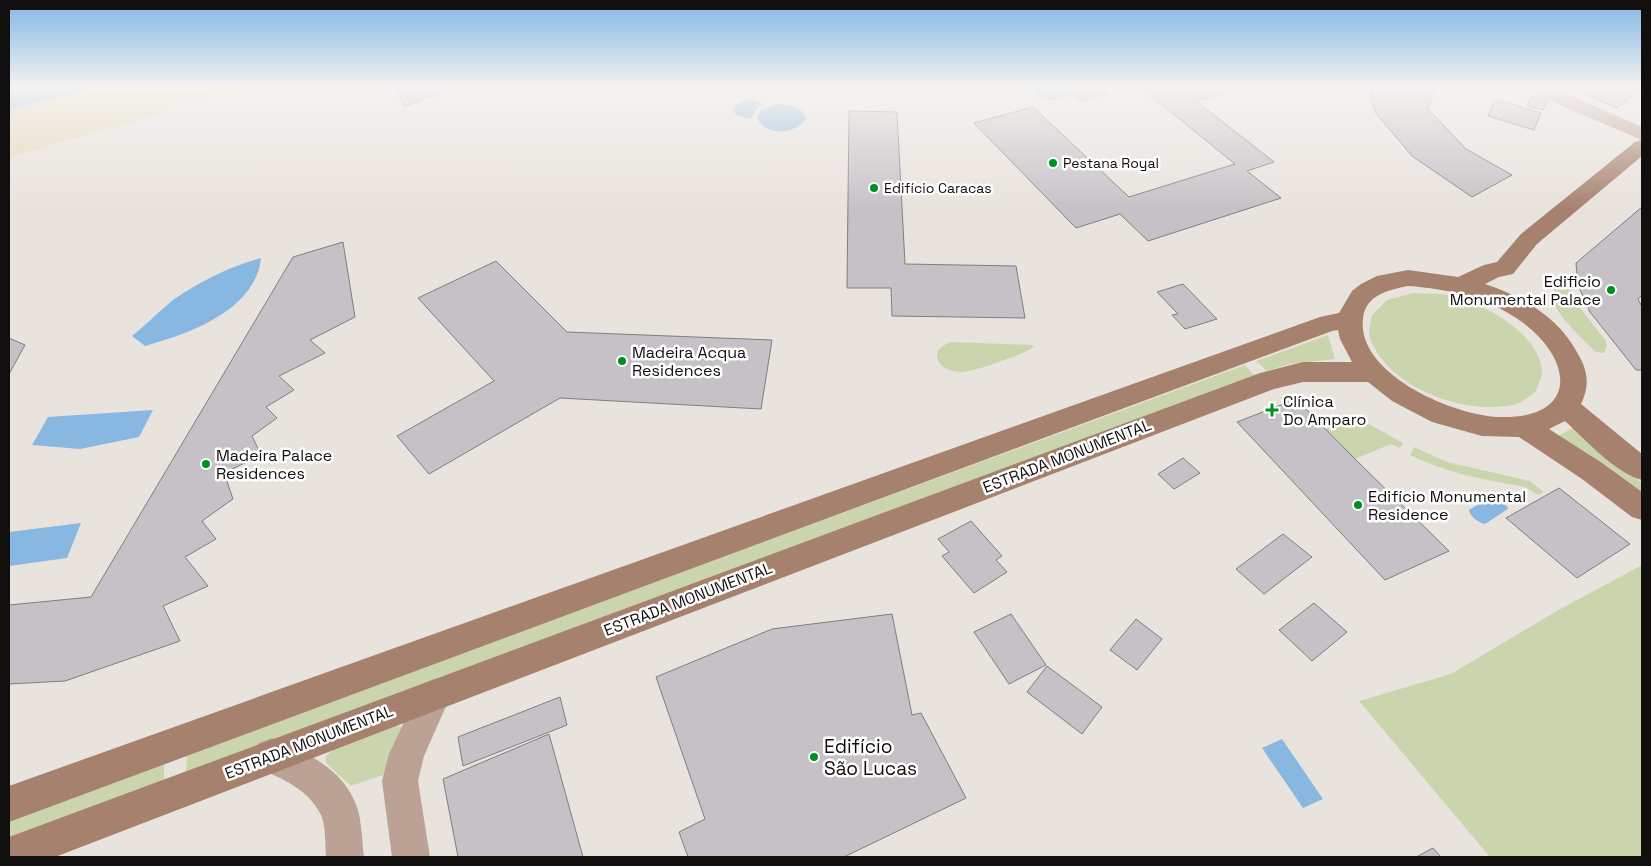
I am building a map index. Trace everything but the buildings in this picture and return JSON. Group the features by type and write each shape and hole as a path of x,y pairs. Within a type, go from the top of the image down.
{"main road":[{"path":"1462,284 1492,271 1505,268 1530,239 1642,146"},
{"path":"1505,268 1518,308"},
{"path":"1408,278 1434,279 1462,284 1491,294 1518,308 1543,326 1562,347 1573,368 1575,389 1566,406 1554,417 1524,427 1491,426 1465,422 1414,402 1392,388 1374,372 1360,354 1351,336 1350,320 1354,304 1366,291 1385,282 1408,278"},
{"name":"ESTRADA MONUMENTAL","path":"9,804 1330,323 1350,320"},
{"name":"ESTRADA MONUMENTAL","path":"9,856 1270,380 1303,372 1374,372"},
{"path":"1566,406 1620,453 1642,469"},
{"path":"1524,427 1592,471 1642,508"}],"street":[{"path":"1627,127 1642,134"},
{"path":"411,857 400,781 407,754 434,695"},
{"path":"272,756 300,768 322,786 339,809 345,857"}],"green space":[{"path":"1561,280 1567,282 1580,308 1606,341 1607,346 1604,353 1596,352 1591,348 1561,315 1553,300 1556,283"},
{"path":"1413,293 1443,294 1461,299 1491,312 1518,330 1537,355 1542,369 1536,391 1525,400 1516,404 1494,407 1473,406 1430,394 1410,384 1393,371 1379,356 1370,338 1369,329 1372,315 1387,300"},
{"path":"1328,335 1335,359 1290,364 1267,371 1256,361"},
{"path":"951,342 1032,345 1034,347 976,370 961,372 946,369 938,360 938,350"},
{"path":"1245,365 1254,375 186,772 187,754"},
{"path":"1355,419 1365,422 1403,443 1400,448 1391,444 1355,459 1326,429 1341,422"},
{"path":"1574,427 1602,454 1642,483 1642,496 1601,465 1555,438"},
{"path":"1414,447 1447,462 1530,481 1544,492 1538,495 1521,486 1450,471 1410,455"},
{"path":"1642,565 1642,857 1490,857 1359,701 1451,674 1555,612"},
{"path":"392,726 401,726 402,734 388,773 351,786 326,763 326,756 337,747"},
{"path":"164,763 164,781 9,839 9,820"}],"sand":[{"path":"9,127 113,127 9,157"}],"water":[{"path":"765,127 796,127 780,131"},
{"path":"261,258 256,276 247,292 234,306 218,317 200,327 145,346 132,336 173,300 194,287 226,270"},
{"path":"153,410 139,437 80,449 32,445 48,417"},
{"path":"1492,496 1507,506 1508,509 1485,524 1475,519 1469,510"},
{"path":"81,523 67,558 9,566 9,532"},
{"path":"1282,739 1323,799 1303,808 1262,748"}],"place":[{"name":"Pestana Royal","path":"1053,163"},
{"name":"Edifício Caracas","path":"874,188"},
{"name":"Edificio Monumental Palace","path":"1611,290"},
{"name":"Madeira Acqua Residences","path":"622,361"},
{"name":"Clínica Do Amparo","path":"1272,410"},
{"name":"Madeira Palace Residences","path":"206,464"},
{"name":"Edifício Monumental Residence","path":"1358,505"},
{"name":"Edifício São Lucas","path":"814,757"}]}
